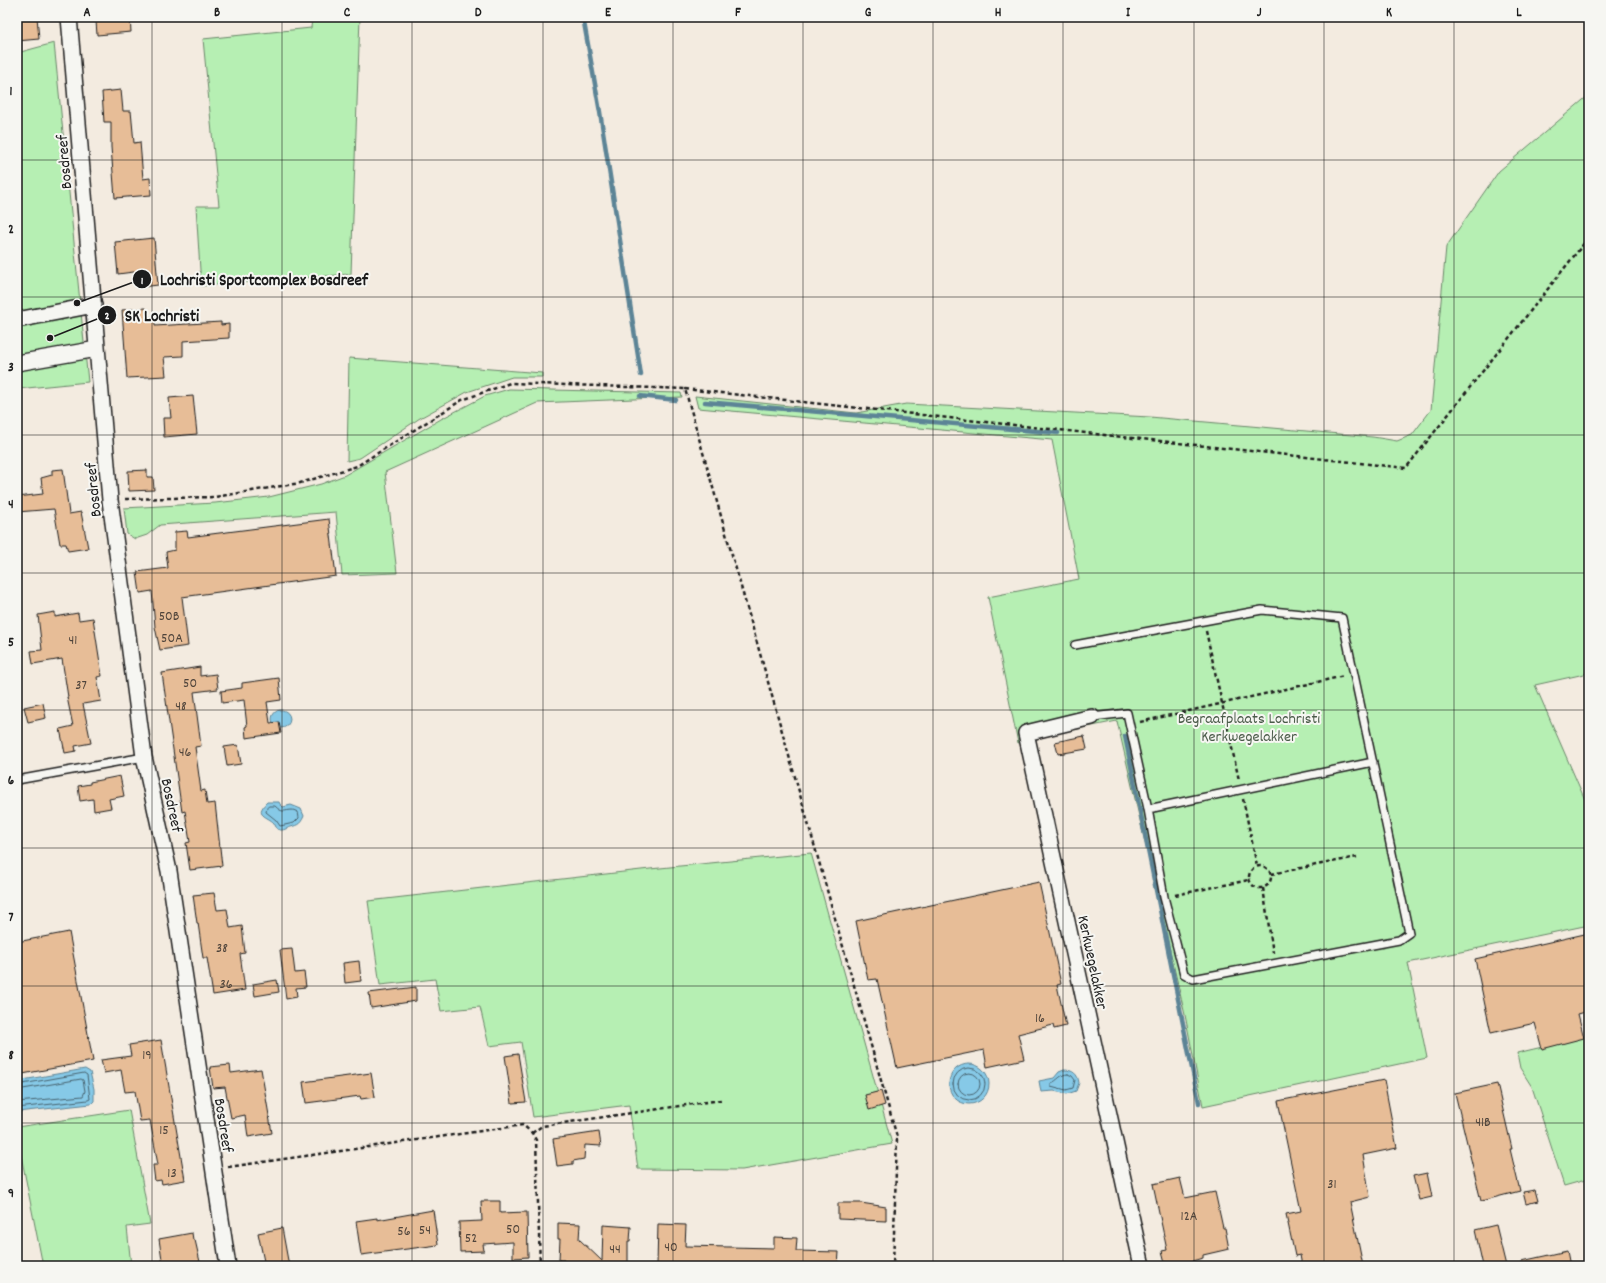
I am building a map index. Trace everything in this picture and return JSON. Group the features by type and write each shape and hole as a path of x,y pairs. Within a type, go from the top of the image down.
{"street":[{"name":"Bosdreef","path":"69,17 110,500 144,757 169,871 228,1266"},
{"path":"17,320 94,305"},
{"path":"17,363 97,349"},
{"name":"Kerkwegelakker","path":"1092,717 1026,733 1142,1266"}],"lane":[{"path":"1075,645 1262,610 1342,618 1409,934 1399,940 1192,979 1184,974 1164,897 1148,809 1127,714 1092,717"},
{"path":"17,780 144,757"},
{"path":"1148,809 1373,762"}],"path":[{"path":"110,500 215,497 300,484 357,466 462,400 510,383 684,389 1406,468 1589,237"},
{"path":"684,389 897,1137 893,1266"},
{"path":"1203,621 1257,866"},
{"path":"1129,725 1354,674"},
{"path":"1270,874 1357,857"},
{"path":"1257,866 1264,866 1270,874 1271,878 1269,884 1263,888 1256,888 1250,884 1249,880 1251,870 1257,866"},
{"path":"1164,897 1249,880"},
{"path":"1263,888 1274,964"},
{"path":"532,1133 542,1126 721,1100"},
{"path":"214,1170 523,1125 532,1133 536,1140 540,1266"}],"green space":[{"path":"312,17 360,17 351,274 201,286 196,206 219,206 203,39 311,28"},
{"path":"54,43 88,382 17,389 17,53"},
{"name":"Begraafplaats Lochristi Kerkwegelakker","path":"1589,95 1589,673 1535,685 1589,809 1589,925 1408,963 1427,1058 1203,1106 1185,1015 1117,721 1033,738 1018,743 988,597 1079,579 1052,440 698,408 695,396 856,413 906,404 1150,417 1373,437 1397,441 1412,435 1431,410 1446,247 1499,171"},
{"path":"349,358 542,373 542,377 512,377 467,392 420,418 360,458 347,461"},
{"path":"509,389 681,393 682,397 537,403 385,472 397,573 342,575 336,512 160,525 147,535 135,539 127,534 124,508 215,503 269,497 321,484 345,475 441,419 485,396"},
{"path":"811,853 892,1144 742,1170 638,1169 629,1105 533,1117 521,1042 489,1046 480,1007 441,1011 435,979 380,985 368,901 650,869"},
{"path":"1589,1036 1589,1179 1564,1186 1532,1087 1520,1068 1517,1053"},
{"path":"129,1110 150,1224 127,1227 131,1266 43,1266 17,1135 17,1127"}],"water":[{"path":"277,710 285,710 290,715 288,726 285,728 277,728 272,723 272,715"},
{"path":"267,802 279,802 283,807 291,805 301,809 304,816 298,825 282,830 277,829 274,823 261,813 261,810"},
{"path":"973,1064 980,1067 986,1073 989,1084 988,1092 980,1101 973,1104 965,1104 958,1101 950,1092 949,1080 952,1073 961,1065"},
{"path":"85,1069 90,1072 94,1089 94,1101 91,1104 17,1112 17,1081"},
{"path":"1064,1070 1072,1072 1078,1077 1079,1083 1076,1091 1067,1094 1054,1091 1041,1092 1039,1081 1054,1078 1059,1072"}],"building":[{"path":"17,17 37,17 39,39 17,41"},
{"path":"99,17 130,17 131,32 97,35 96,21 99,20"},
{"path":"121,90 123,111 131,111 134,143 140,142 143,179 150,178 151,195 115,198 111,147 111,122 104,122 102,92"},
{"path":"154,238 158,285 142,287 141,271 118,274 115,242"},
{"path":"146,308 147,317 155,317 155,326 221,322 221,325 229,324 229,338 183,341 183,356 164,357 166,376 127,378 122,310"},
{"path":"193,396 197,434 164,437 163,418 171,418 169,398"},
{"path":"63,469 69,514 81,512 88,548 68,551 66,544 60,544 54,509 17,512 17,497 43,494 41,478 52,475 52,470"},
{"path":"147,470 147,477 153,477 154,490 129,491 128,471"},
{"path":"329,519 336,576 182,597 188,646 160,650 155,627 152,591 140,593 137,572 168,568 166,552 175,550 175,532 187,531 188,537"},
{"path":"55,612 55,617 78,613 79,620 93,618 102,676 97,677 101,701 83,704 91,743 75,746 76,751 65,753 60,729 73,726 67,697 62,659 33,664 31,651 42,650 38,615"},
{"path":"200,667 200,676 216,674 218,689 194,692 201,746 195,747 201,791 205,790 207,804 215,803 222,866 190,870 186,843 190,842 185,811 182,812 162,673"},
{"path":"279,678 281,700 267,702 270,723 279,722 281,733 246,738 245,727 247,726 244,700 222,703 221,691 242,688 242,683"},
{"path":"43,703 46,718 28,722 24,707"},
{"path":"1084,736 1087,749 1058,754 1055,742"},
{"path":"238,745 241,764 227,766 224,747"},
{"path":"120,776 124,796 109,799 111,808 94,811 93,799 80,801 78,786"},
{"path":"1039,882 1061,984 1057,985 1066,1026 1054,1029 1053,1025 1018,1034 1024,1059 987,1067 984,1050 897,1068 877,979 868,980 856,921"},
{"path":"214,893 217,910 227,909 230,928 242,926 245,953 240,954 245,990 213,995 207,958 203,958 193,895"},
{"path":"69,932 93,1061 17,1075 17,942"},
{"path":"1589,933 1589,1011 1578,1014 1584,1038 1542,1049 1535,1023 1491,1033 1475,959"},
{"path":"292,949 295,973 304,972 306,987 296,988 297,997 286,999 280,950"},
{"path":"359,961 361,981 345,983 343,963"},
{"path":"277,980 279,992 255,996 253,984"},
{"path":"416,987 416,1001 371,1008 369,993"},
{"path":"161,1040 185,1180 162,1184 161,1180 155,1181 153,1165 158,1165 150,1120 140,1121 135,1091 125,1092 121,1070 104,1073 101,1060 131,1056 129,1045"},
{"path":"518,1054 526,1102 512,1103 505,1056"},
{"path":"230,1065 231,1073 261,1069 272,1133 248,1137 245,1115 231,1118 225,1087 213,1088 210,1067"},
{"path":"371,1073 375,1097 361,1099 360,1096 306,1103 303,1082"},
{"path":"1384,1080 1397,1148 1363,1155 1370,1197 1350,1202 1363,1266 1302,1266 1300,1255 1295,1256 1286,1214 1301,1211 1278,1101"},
{"path":"1497,1084 1520,1191 1481,1201 1455,1093"},
{"path":"881,1091 885,1105 869,1110 865,1095"},
{"path":"599,1132 601,1146 585,1145 584,1159 573,1161 573,1164 557,1166 553,1139"},
{"path":"1427,1173 1432,1197 1419,1200 1413,1176"},
{"path":"1180,1178 1185,1198 1215,1192 1229,1249 1203,1255 1203,1258 1192,1261 1194,1266 1166,1266 1162,1251 1167,1250 1153,1184"},
{"path":"1535,1190 1538,1201 1526,1204 1523,1192"},
{"path":"481,1201 500,1201 500,1213 527,1212 528,1257 513,1258 513,1242 483,1244 484,1251 460,1252 459,1222 482,1221"},
{"path":"838,1203 861,1203 886,1207 886,1221 838,1219"},
{"path":"433,1210 438,1245 361,1255 356,1221 377,1218 377,1220"},
{"path":"558,1223 580,1224 579,1239 602,1261 603,1225 631,1227 630,1241 628,1241 628,1266 564,1266 564,1260 559,1260 560,1239 558,1239"},
{"path":"658,1224 686,1225 685,1246 774,1248 774,1237 797,1238 796,1251 839,1252 838,1266 657,1266"},
{"path":"1496,1225 1506,1266 1483,1266 1475,1230"},
{"path":"282,1228 289,1266 265,1266 258,1233"},
{"path":"192,1233 200,1262 180,1266 163,1266 159,1239"},
{"path":"1567,1251 1570,1266 1523,1266 1522,1261"}],"waterway":[{"path":"583,17 600,112 641,375"},
{"path":"640,396 676,400"},
{"path":"705,402 1058,433"},
{"path":"1125,736 1199,1103"}],"place":[{"name":"Lochristi Sportcomplex Bosdreef","path":"77,303"},
{"name":"SK Lochristi","path":"50,338"}]}
